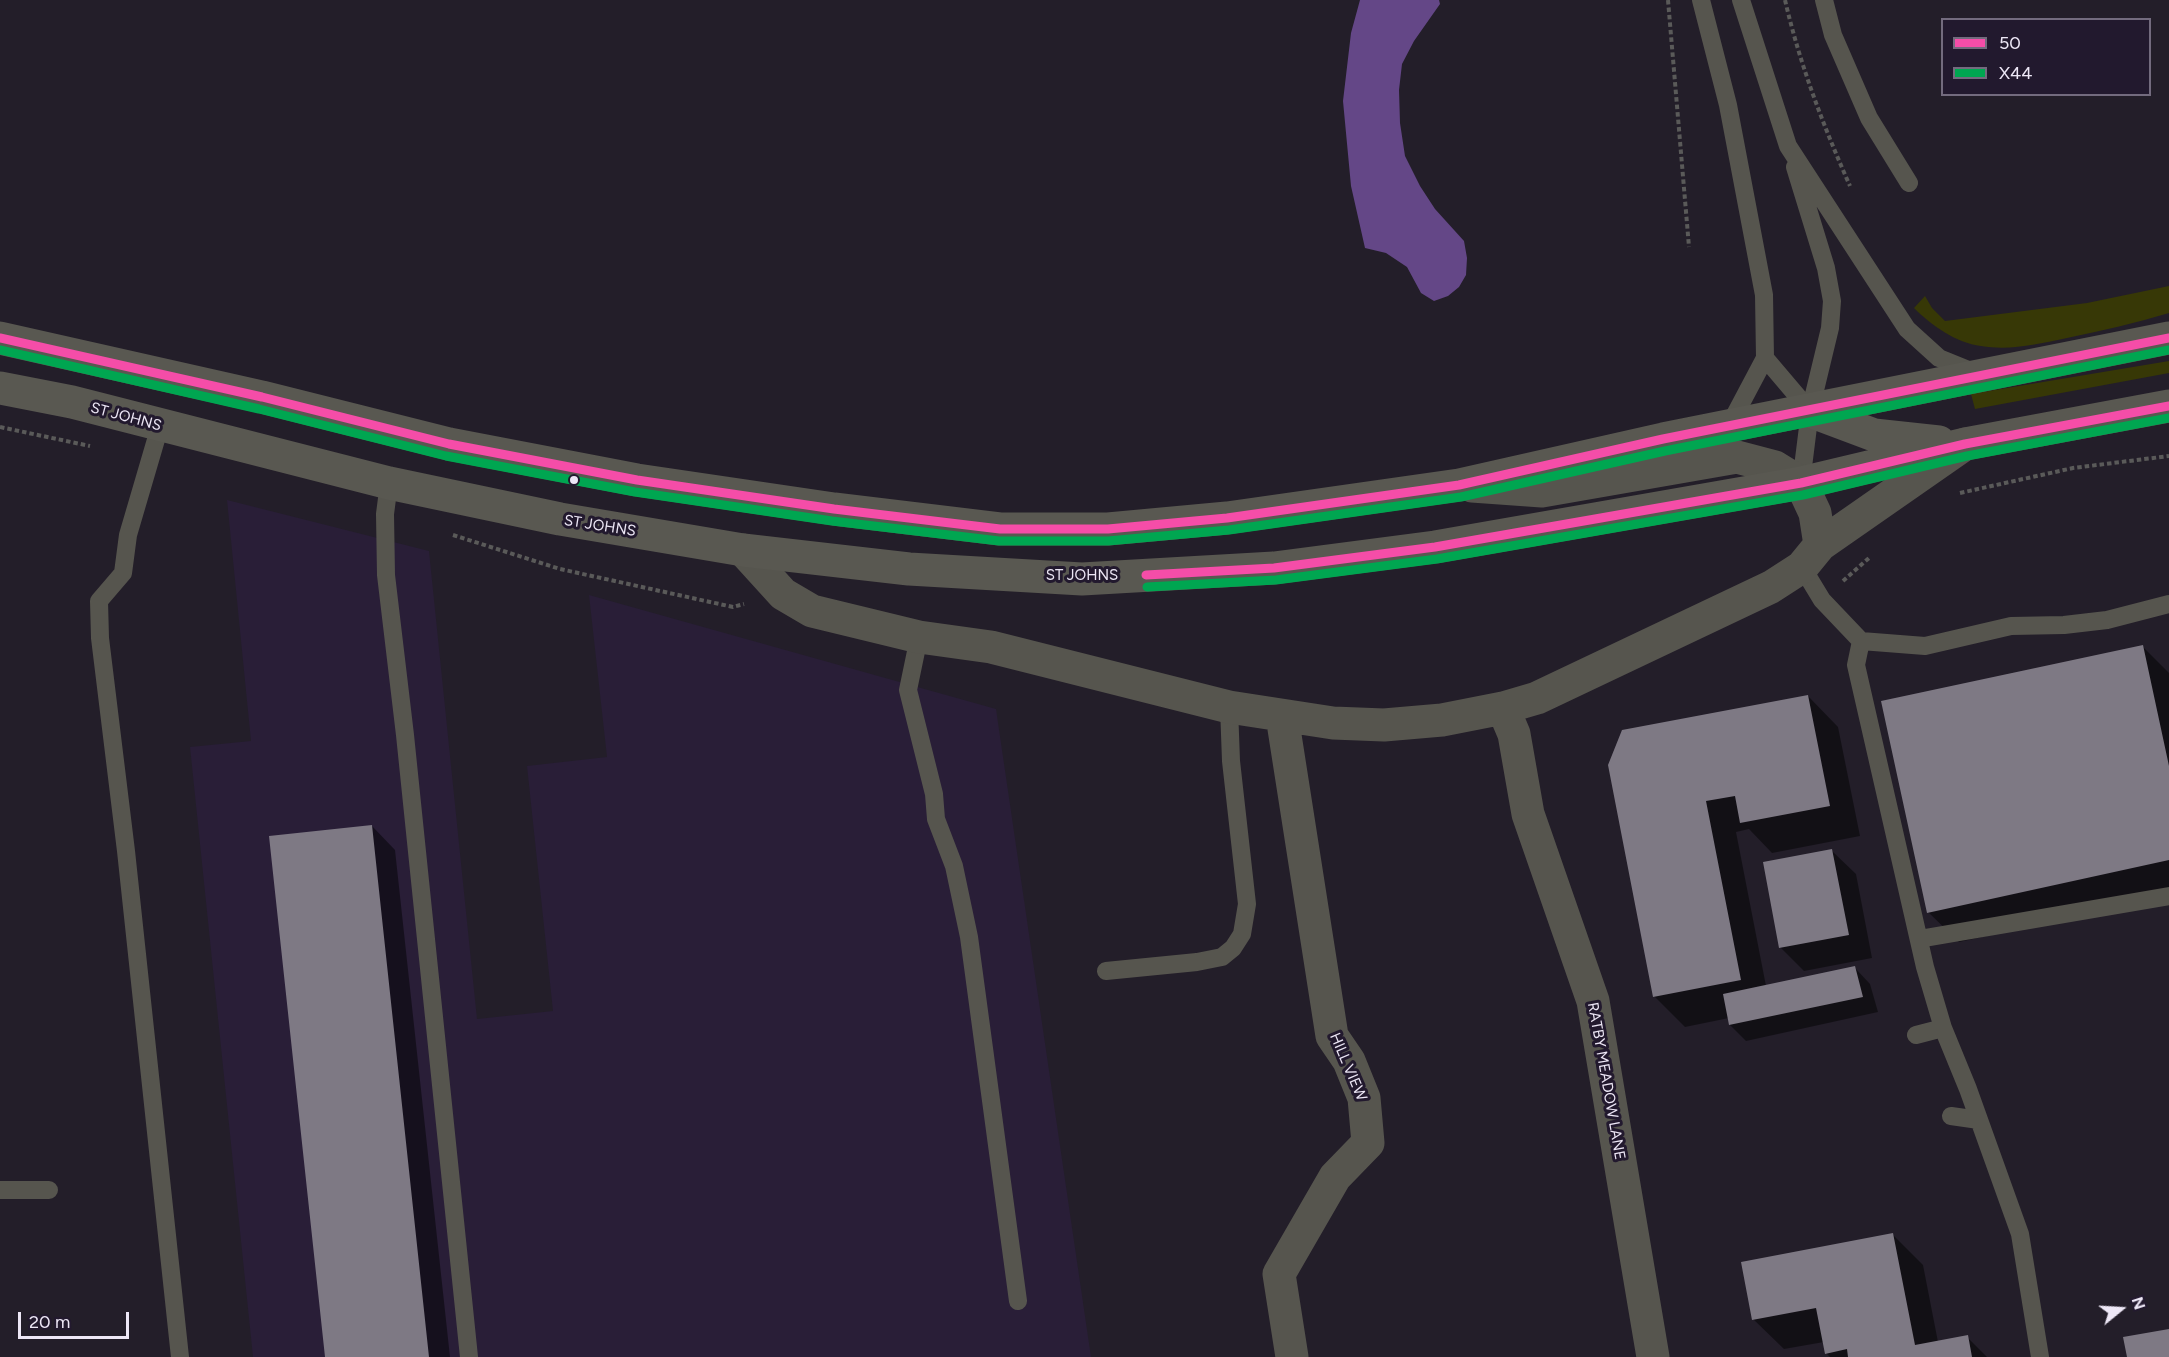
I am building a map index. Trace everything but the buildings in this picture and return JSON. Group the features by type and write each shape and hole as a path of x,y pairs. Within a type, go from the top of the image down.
{"main road":[{"path":"0,338 262,397 449,444 637,480 822,507 1000,529 1108,530 1227,518 1459,485 1729,426 2169,338"},
{"name":"ST JOHNS","path":"0,388 72,402 389,483 560,519 742,550 909,569 1082,579 1262,568 1435,547 1801,483 1965,444 2169,406"},
{"path":"1810,411 1874,435 1965,444"}],"street":[{"path":"742,550 783,594 812,611 919,637 991,647 1229,707 1282,716 1332,723 1384,725 1442,720 1503,708 1547,693 1771,586 1965,444"},
{"path":"1459,485 1542,491 1737,458 1775,467 1801,483 1815,513 1811,556"},
{"name":"RATBY MEADOW LANE","path":"1503,708 1514,734 1528,814 1593,1001 1653,1357"},
{"name":"HILL VIEW","path":"1282,716 1332,1036 1349,1061 1364,1098 1368,1143 1335,1177 1279,1274 1292,1357"}],"lane":[{"path":"1701,0 1728,105 1764,295 1765,358 1729,426"},
{"path":"1741,0 1826,268 1832,301 1830,328 1810,411 1801,483"},
{"path":"1824,0 1833,35 1869,118 1909,183"},
{"path":"1788,146 1908,329 1939,357 1981,375"},
{"path":"1765,358 1810,411"},
{"path":"160,426 128,535 123,573 99,602 99,611 100,638 126,851 180,1357"},
{"path":"389,483 385,514 386,575 405,735 469,1357"},
{"path":"1811,556 1822,600 1861,641 1925,646 2011,626 2064,626 2107,620 2169,604"},
{"path":"919,637 908,690 934,794 936,819 954,866 969,938 1018,1301"},
{"path":"1861,641 1856,665 1925,967 1943,1028 2020,1234 2040,1357"},
{"path":"1106,970 1197,962 1222,957 1233,948 1242,934 1247,904 1231,761 1229,707"},
{"path":"1919,939 2169,896"},
{"path":"1916,1035 1943,1028"},
{"path":"1952,1116 1979,1120"},
{"path":"0,1190 49,1190"}],"path":[{"path":"1668,0 1689,247"}],"shaded area":[{"path":"1360,0 1439,0 1440,4 1414,41 1402,64 1399,90 1400,123 1405,156 1435,209 1464,241 1467,258 1466,275 1459,287 1448,296 1434,301 1421,293 1407,267 1386,253 1365,248 1351,186 1343,101 1351,33"},
{"path":"2169,286 2169,313 2092,333 2013,347 1992,347 1962,341 1936,327 1914,308 1925,296 1932,308 1945,321 2087,303"},
{"path":"2169,361 2169,373 1975,409 1971,394"},
{"path":"227,500 429,551 477,1019 553,1011 527,766 607,757 589,595 996,709 1091,1357 253,1357 190,747 251,741"}],"transit line":[{"name":"50","path":"0,338 262,397 449,444 637,480 834,509 1000,529 1108,529 1227,518 1459,485 1663,439 2169,338"},
{"name":"X44","path":"0,350 259,409 446,456 635,492 832,521 999,541 1108,541 1229,530 1461,497 1665,451 2169,350"},
{"name":"50","path":"1146,575 1274,568 1435,547 1801,483 1965,444 2169,406"},
{"name":"X44","path":"1147,587 1276,580 1437,559 1803,495 1967,456 2169,418"}]}
